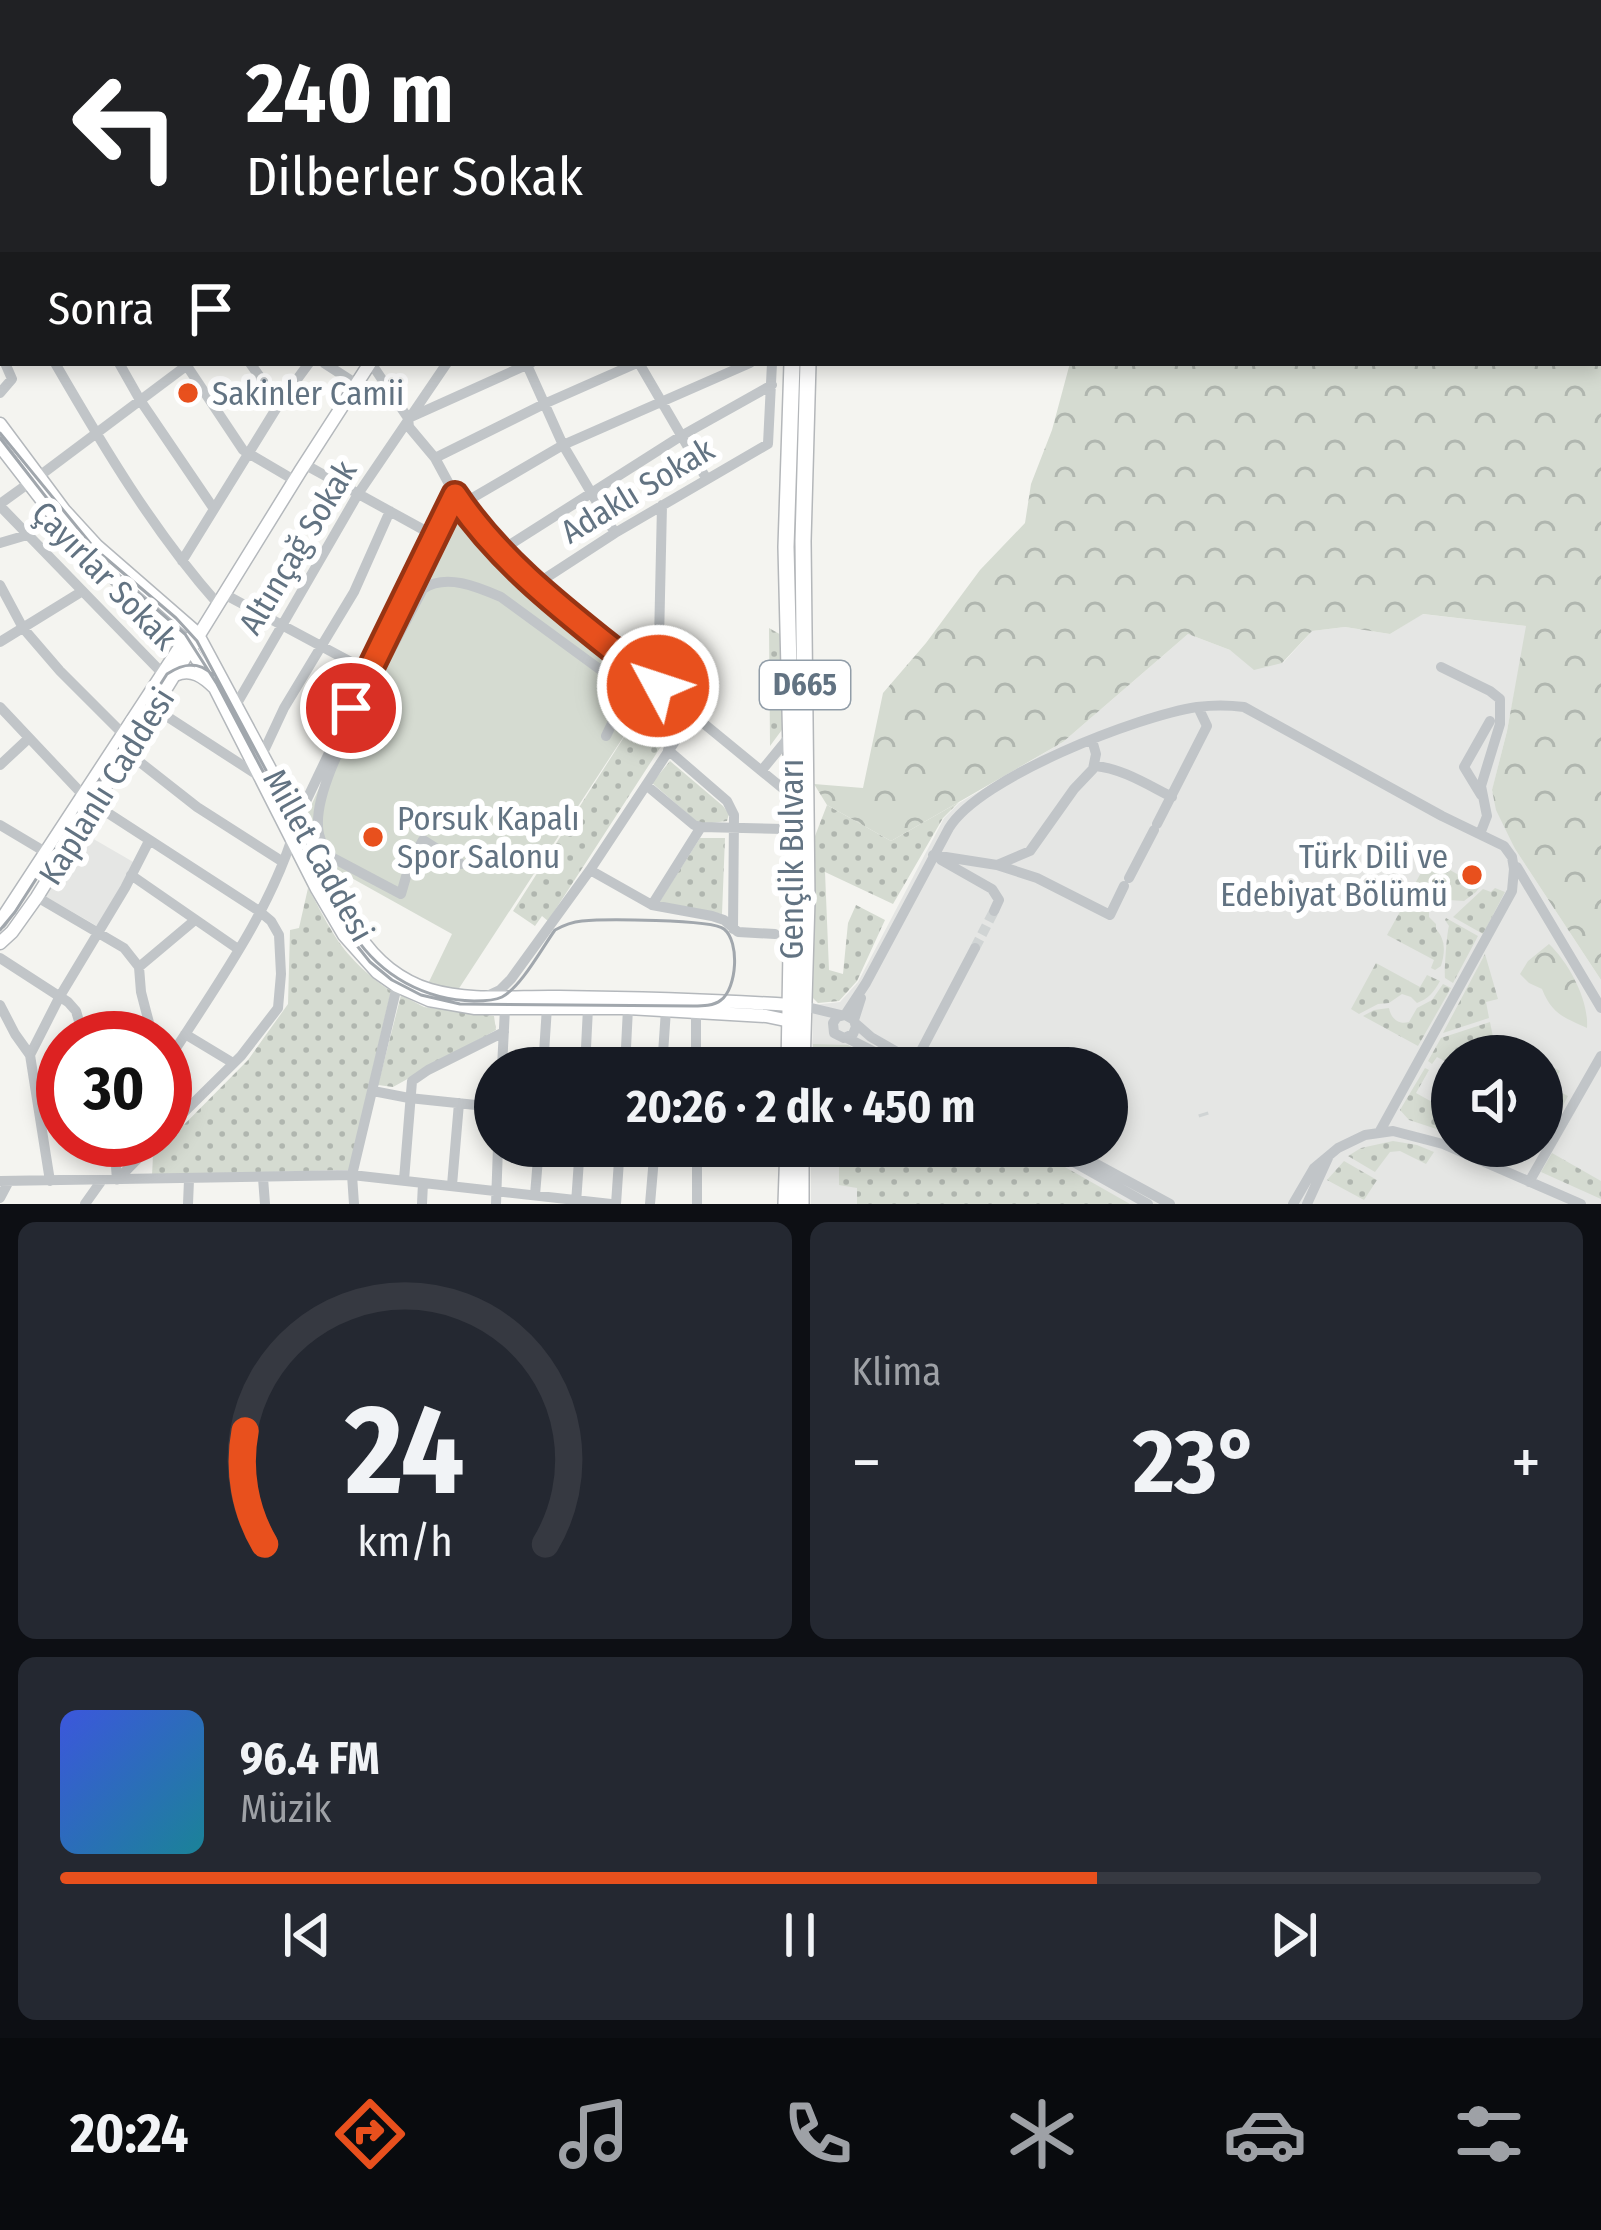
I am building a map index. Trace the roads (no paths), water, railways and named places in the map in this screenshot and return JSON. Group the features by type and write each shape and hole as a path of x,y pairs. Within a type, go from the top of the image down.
{"highway":[{"name":"Gençlik Bulvarı","path":"792,366 787,547 800,1047"},
{"name":"Gençlik Bulvarı","path":"792,1047 807,900 803,541 808,366"},
{"path":"786,1204 787,1167"},
{"path":"801,1167 801,1204"}],"main road":[{"name":"Kaplanlı Caddesi","path":"0,943 37,897 124,735 170,677 368,366"},
{"name":"Millet Caddesi","path":"0,424 62,526 95,561 196,637 359,935 377,958 407,981 443,993 685,998 796,1014"},
{"name":"Millet Caddesi","path":"0,446 34,480"},
{"name":"Millet Caddesi","path":"196,637 215,688 344,935 397,986 448,1004 505,1008 796,1014"},
{"path":"170,677 183,671 193,673 215,688"},
{"name":"Kaplanlı Caddesi","path":"0,922 6,903 127,752 170,677"}],"street":[{"path":"0,393 12,380 6,366"},
{"path":"57,366 182,561 221,599 324,645 372,674"},
{"path":"121,366 214,509"},
{"path":"0,505 184,366"},
{"path":"188,366 243,450 294,480"},
{"path":"252,366 279,404"},
{"path":"182,561 307,366"},
{"path":"329,366 358,385"},
{"path":"372,366 487,538 535,585 791,796"},
{"name":"Altınçağ Sokak","path":"236,705 358,494 445,366"},
{"path":"497,377 498,366"},
{"path":"408,418 524,366"},
{"path":"530,366 563,445 615,533"},
{"path":"435,458 631,366"},
{"path":"640,366 706,478"},
{"path":"461,863 423,840 400,894 333,858 319,834 318,812 334,762 433,536 458,500 563,445 743,366"},
{"path":"500,551 681,436 772,385 772,366"},
{"name":"Adaklı Sokak","path":"535,585 768,444 772,385"},
{"path":"304,464 433,536"},
{"name":"Çayırlar Sokak","path":"0,505 170,677"},
{"path":"658,686 662,505"},
{"path":"263,753 284,708 354,592 391,512"},
{"path":"0,543 27,535"},
{"path":"192,1024 259,911 298,818 372,674 423,589 438,581 501,596 628,690 607,736"},
{"path":"0,585 23,628 124,735"},
{"path":"0,642 81,592"},
{"path":"1441,667 1500,699 1500,724 1481,786 1487,816 1480,834"},
{"path":"933,855 1037,878 1110,915 1207,727 1234,706"},
{"path":"0,707 89,800 259,911 279,935 278,1008 192,1104"},
{"path":"1198,707 1207,727"},
{"path":"868,1047 838,1037 832,1023 849,1018 953,820 982,794 1050,759 1149,719 1198,707 1244,707 1504,846 1601,1008"},
{"path":"154,708 262,778"},
{"path":"486,996 512,979 693,714"},
{"path":"1483,798 1464,767 1490,721"},
{"path":"762,770 790,736"},
{"path":"0,765 29,738"},
{"path":"997,866 1030,851 1094,766 1093,740"},
{"path":"668,750 728,801 734,815 733,928"},
{"path":"127,752 197,807 283,862"},
{"path":"1094,766 1104,766 1172,797"},
{"path":"646,785 694,825 784,829"},
{"path":"0,825 47,853"},
{"path":"652,905 701,827"},
{"path":"30,1055 149,841"},
{"path":"933,855 992,889 999,900 994,911"},
{"path":"1380,1131 1512,892 1513,861"},
{"path":"590,870 652,905 712,916 747,934 775,934"},
{"path":"131,875 238,949"},
{"path":"37,897 124,948 139,967 145,1011"},
{"path":"139,967 195,920"},
{"path":"925,1047 975,948"},
{"path":"0,958 76,1011"},
{"path":"354,1204 352,1175 397,986"},
{"path":"0,1005 30,1055 50,1180"},
{"path":"545,1047 547,1007"},
{"path":"503,1047 505,1008"},
{"path":"586,1047 587,1008"},
{"path":"626,1047 628,1008"},
{"path":"663,1047 666,1010"},
{"path":"696,1011 697,1047"},
{"path":"796,1014 849,1018 887,1047"},
{"path":"796,1014 833,1030"},
{"path":"847,1038 855,1031 849,1018"},
{"path":"404,1180 412,1081 504,1031"},
{"path":"192,1038 232,1063"},
{"path":"1529,1182 1601,1056"},
{"path":"373,1090 474,1105"},
{"path":"452,1185 459,1103"},
{"path":"1293,1204 1328,1156 1380,1131 1408,1133 1443,1144 1529,1182 1551,1198 1581,1204"},
{"path":"116,1167 117,1180"},
{"path":"117,1180 130,1167"},
{"path":"496,1197 497,1167"},
{"path":"535,1195 537,1167"},
{"path":"576,1202 578,1167"},
{"path":"0,1198 2,1179 352,1175 452,1185 496,1197 535,1195 552,1201 613,1204 617,1167"},
{"path":"650,1204 653,1167"},
{"path":"697,1167 697,1204"},
{"path":"1082,1167 1148,1204"},
{"path":"1102,1167 1170,1204"},
{"path":"263,1178 265,1204"},
{"path":"85,1204 102,1180"},
{"path":"188,1204 189,1180"},
{"path":"1307,1204 1312,1181"},
{"path":"422,1204 423,1183"}],"tunnel":[{"path":"975,948 994,911"}],"tram line":[{"path":"0,433 95,549 197,641 354,935 391,974 438,996 492,1000 516,985 555,930 565,925 593,920 679,922 715,926 729,935 734,965 726,994 700,1006 460,1004 421,995 392,980 350,937 217,684 185,634 74,533 0,438"},
{"path":"0,930 167,674 191,665 213,675"}],"place":[{"name":"Sakinler Camii","path":"188,393"},
{"name":"Porsuk Kapalı Spor Salonu","path":"373,837"},
{"name":"Türk Dili ve Edebiyat Bölümü","path":"1472,875"}]}
